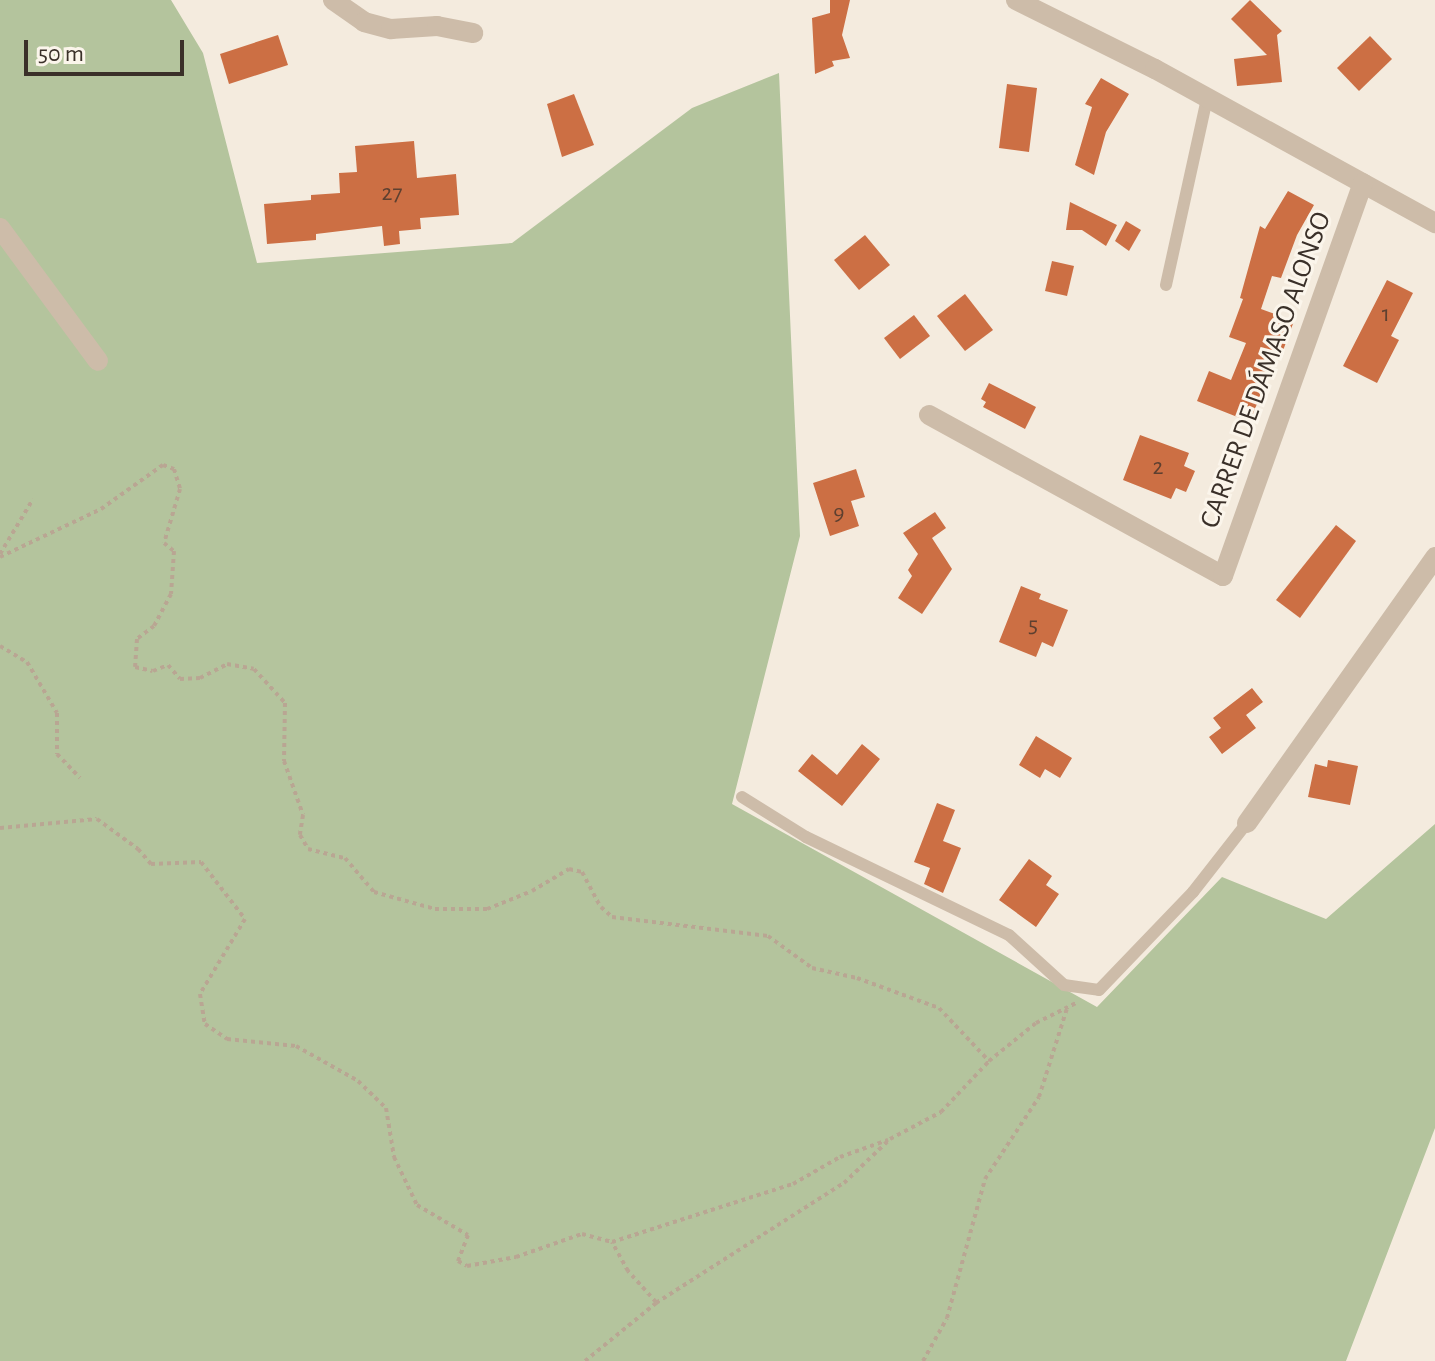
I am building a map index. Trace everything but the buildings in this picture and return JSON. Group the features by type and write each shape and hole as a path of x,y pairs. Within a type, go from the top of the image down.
{"street":[{"path":"333,0 364,22 391,29 437,26 473,33"},
{"path":"1016,0 1207,98 1435,223"},
{"name":"CARRER DE DÁMASO ALONSO","path":"929,415 1223,576 1363,183"},
{"path":"0,228 98,361"},
{"path":"1247,823 1435,557"}],"lane":[{"path":"1166,285 1207,98"},
{"path":"742,797 806,837 1009,935 1064,985 1099,990 1193,892 1247,823"}],"path":[{"path":"0,556 101,509 163,465 174,469 180,489 164,543 174,551 171,594 154,626 137,639 135,667 153,671 168,665 180,679 200,678 227,664 254,669 285,703 284,761 303,815 300,835 308,849 345,858 374,892 435,909 487,909 532,891 569,869 582,872 601,907 612,917 768,936 812,968 857,978 939,1008 989,1061"},
{"path":"0,556 33,499"},
{"path":"0,646 27,662 57,713 57,754 80,778"},
{"path":"0,828 97,819 138,849 151,864 201,862 245,919 200,994 205,1024 227,1039 296,1046 358,1081 386,1108 394,1157 417,1205 468,1235 458,1261 467,1266 516,1257 582,1234 612,1242 793,1184 840,1157 890,1139 941,1112 989,1061 1036,1023 1099,990"},
{"path":"923,1361 947,1318 985,1179 1039,1097 1067,1008"},
{"path":"585,1361 656,1303 844,1183 890,1139"},
{"path":"612,1242 628,1271 656,1303"}],"green space":[{"path":"0,0 171,0 203,53 257,263 512,243 692,108 779,73 800,536 732,804 1097,1007 1222,877 1326,919 1435,824 1435,1128 1346,1361 0,1361"}]}
